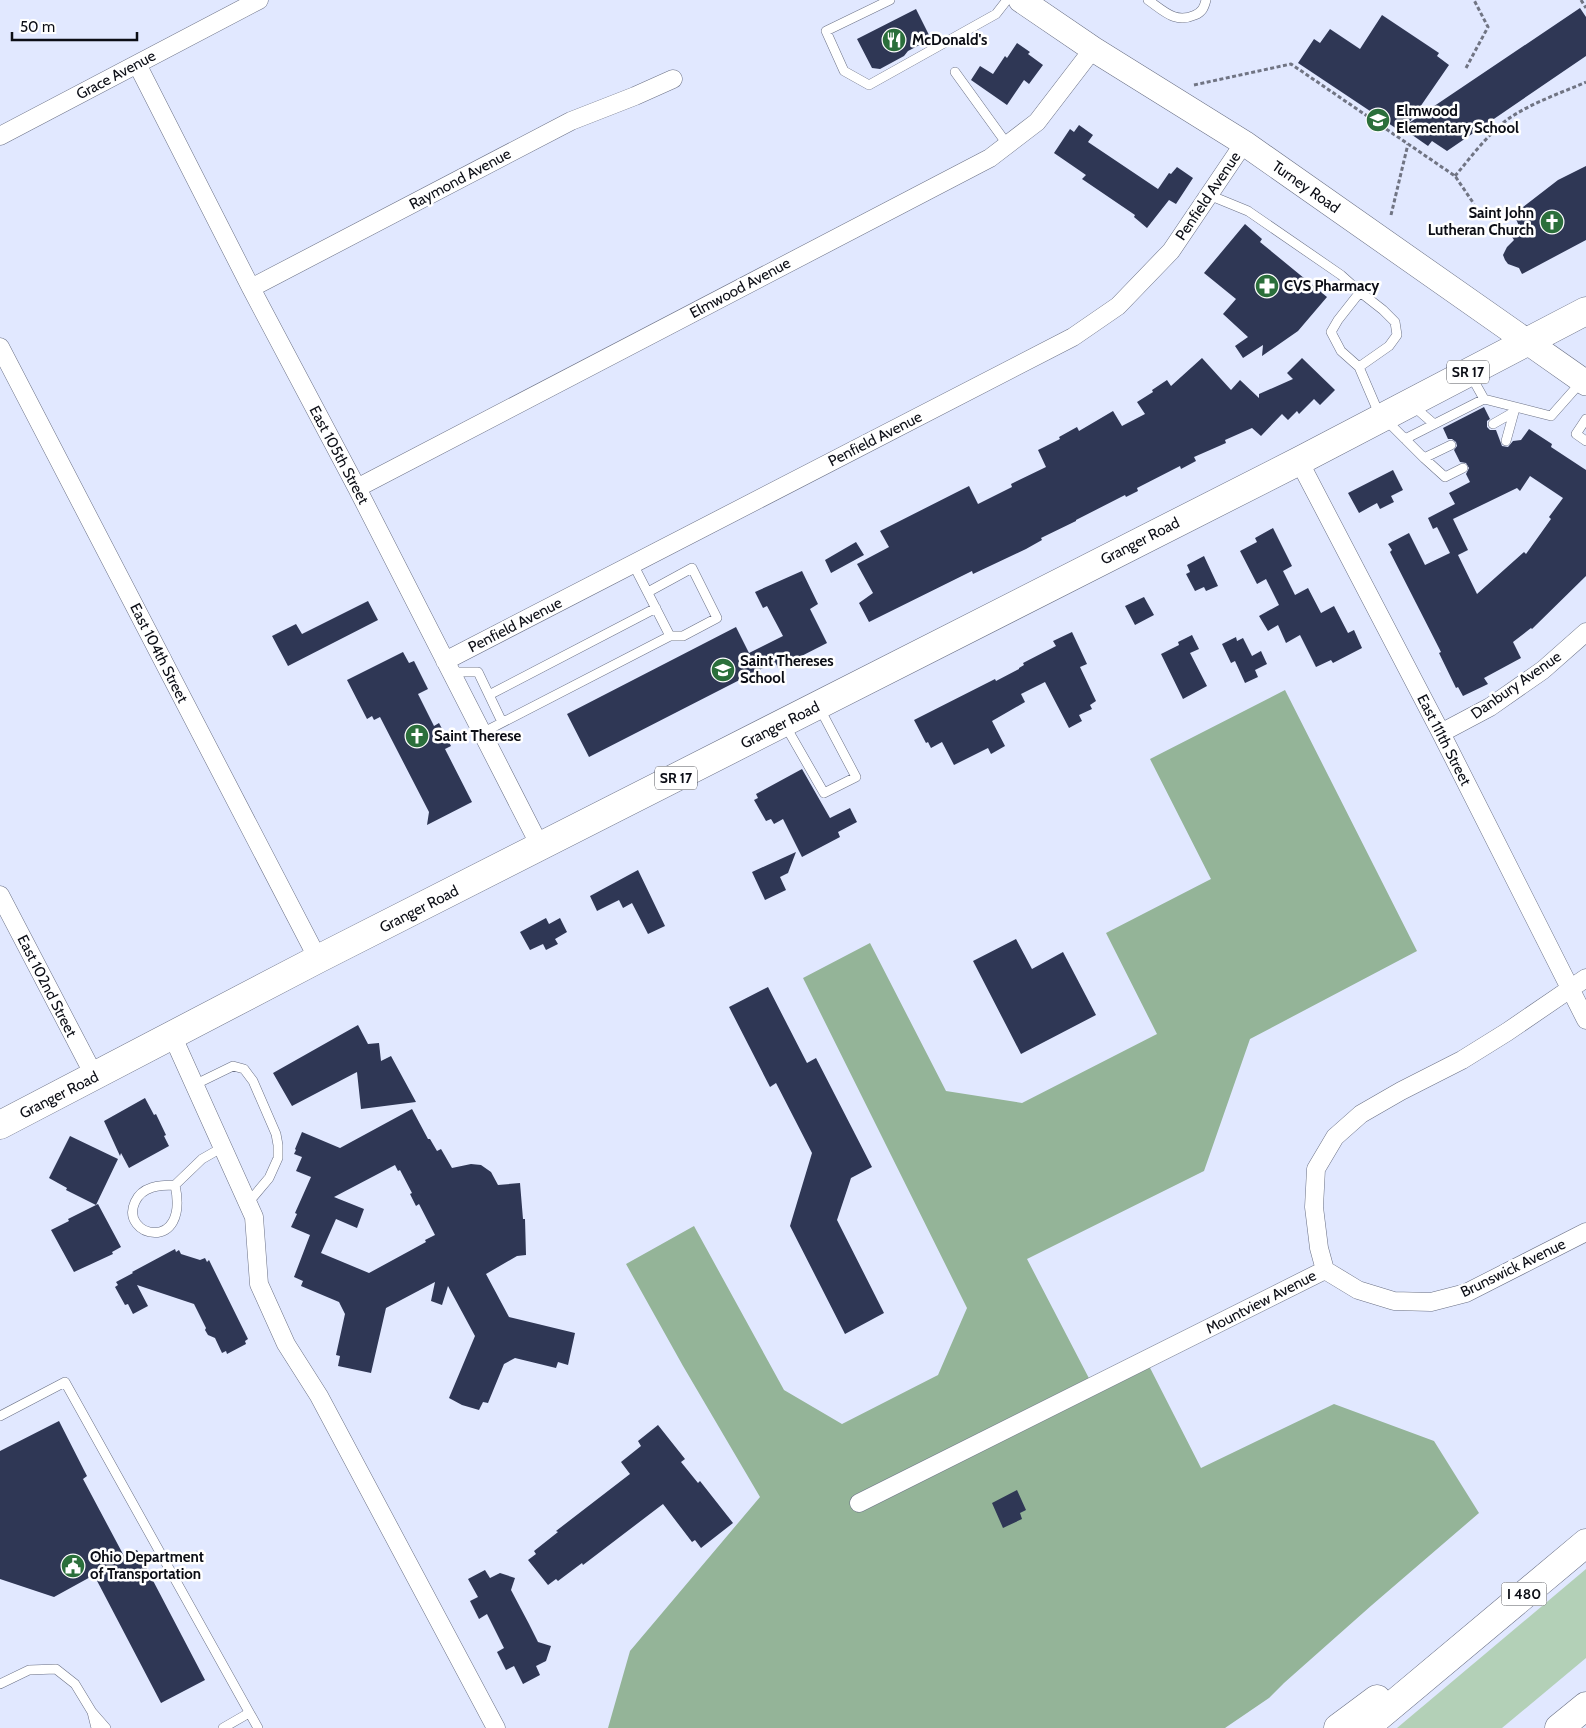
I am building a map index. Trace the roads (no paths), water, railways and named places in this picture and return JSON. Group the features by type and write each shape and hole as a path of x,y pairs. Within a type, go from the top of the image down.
{"main road":[{"name":"Turney Road","path":"1021,0 1092,49 1244,143 1584,382"},
{"name":"Granger Road","path":"0,1125 318,959 1382,418 1586,311"},
{"name":"I 480","path":"1365,1728 1586,1543"},
{"path":"1338,1728 1421,1666 1463,1646"}],"street":[{"name":"Grace Avenue","path":"0,136 259,0"},
{"name":"Elmwood Avenue","path":"357,488 990,158 1036,122 1092,49"},
{"name":"East 105th Street","path":"137,64 540,846"},
{"name":"Raymond Avenue","path":"251,288 571,121 673,79"},
{"name":"Penfield Avenue","path":"448,666 634,564 1073,337 1118,306 1171,251 1244,143"},
{"name":"East 104th Street","path":"0,347 318,959"},
{"name":"East 111th Street","path":"1299,460 1441,733 1586,1020"},
{"name":"Danbury Avenue","path":"1441,733 1490,707 1536,675 1586,632"},
{"name":"East 102nd Street","path":"0,894 95,1077"},
{"name":"Mountview Avenue","path":"859,1503 1325,1270 1319,1248 1314,1207 1316,1169 1335,1137 1361,1114 1462,1060 1586,978"},
{"path":"172,1035 254,1217 259,1284 286,1344 319,1396 496,1728"},
{"name":"Brunswick Avenue","path":"1325,1270 1358,1290 1394,1301 1431,1302 1466,1293 1586,1232"}],"lane":[{"path":"890,0 826,31 844,71 869,85 996,14 1007,0"},
{"path":"1148,0 1179,19 1189,18 1198,14 1204,8 1206,0"},
{"path":"955,72 1007,144"},
{"path":"1209,195 1248,211 1341,275 1395,322 1397,335 1389,346 1359,367"},
{"path":"1360,292 1331,332 1341,351 1359,367 1382,418 1445,478 1463,468"},
{"path":"1468,372 1484,399 1515,409 1551,416 1584,382"},
{"path":"1405,439 1484,399"},
{"path":"1410,403 1434,424"},
{"path":"1493,424 1515,409"},
{"path":"1506,441 1515,409"},
{"path":"1586,419 1576,434 1586,441"},
{"path":"1424,458 1451,445"},
{"path":"634,564 670,636"},
{"path":"482,733 670,636 684,636 717,618 692,568 648,592"},
{"path":"489,695 656,608"},
{"path":"448,666 478,672 502,722"},
{"path":"784,723 824,793 856,777 818,706"},
{"path":"194,1084 233,1066 244,1069 253,1081 276,1134 278,1158 270,1178 248,1203"},
{"path":"175,1185 177,1207 172,1225 164,1232 144,1231 133,1217 133,1206 136,1198 150,1187 175,1185 202,1159 223,1147"},
{"path":"0,1416 66,1382 258,1728"},
{"path":"2,1680 29,1670 56,1669 75,1684 92,1712 106,1728"},
{"path":"92,1712 96,1728"},
{"path":"223,1728 249,1713"}],"place":[{"name":"McDonald's","path":"894,40"},
{"name":"Elmwood Elementary School","path":"1378,120"},
{"name":"Saint John Lutheran Church","path":"1552,222"},
{"name":"CVS Pharmacy","path":"1267,286"},
{"name":"Saint Thereses School","path":"723,670"},
{"name":"Saint Therese","path":"417,736"},
{"name":"Ohio Department of Transportation","path":"73,1566"}]}
